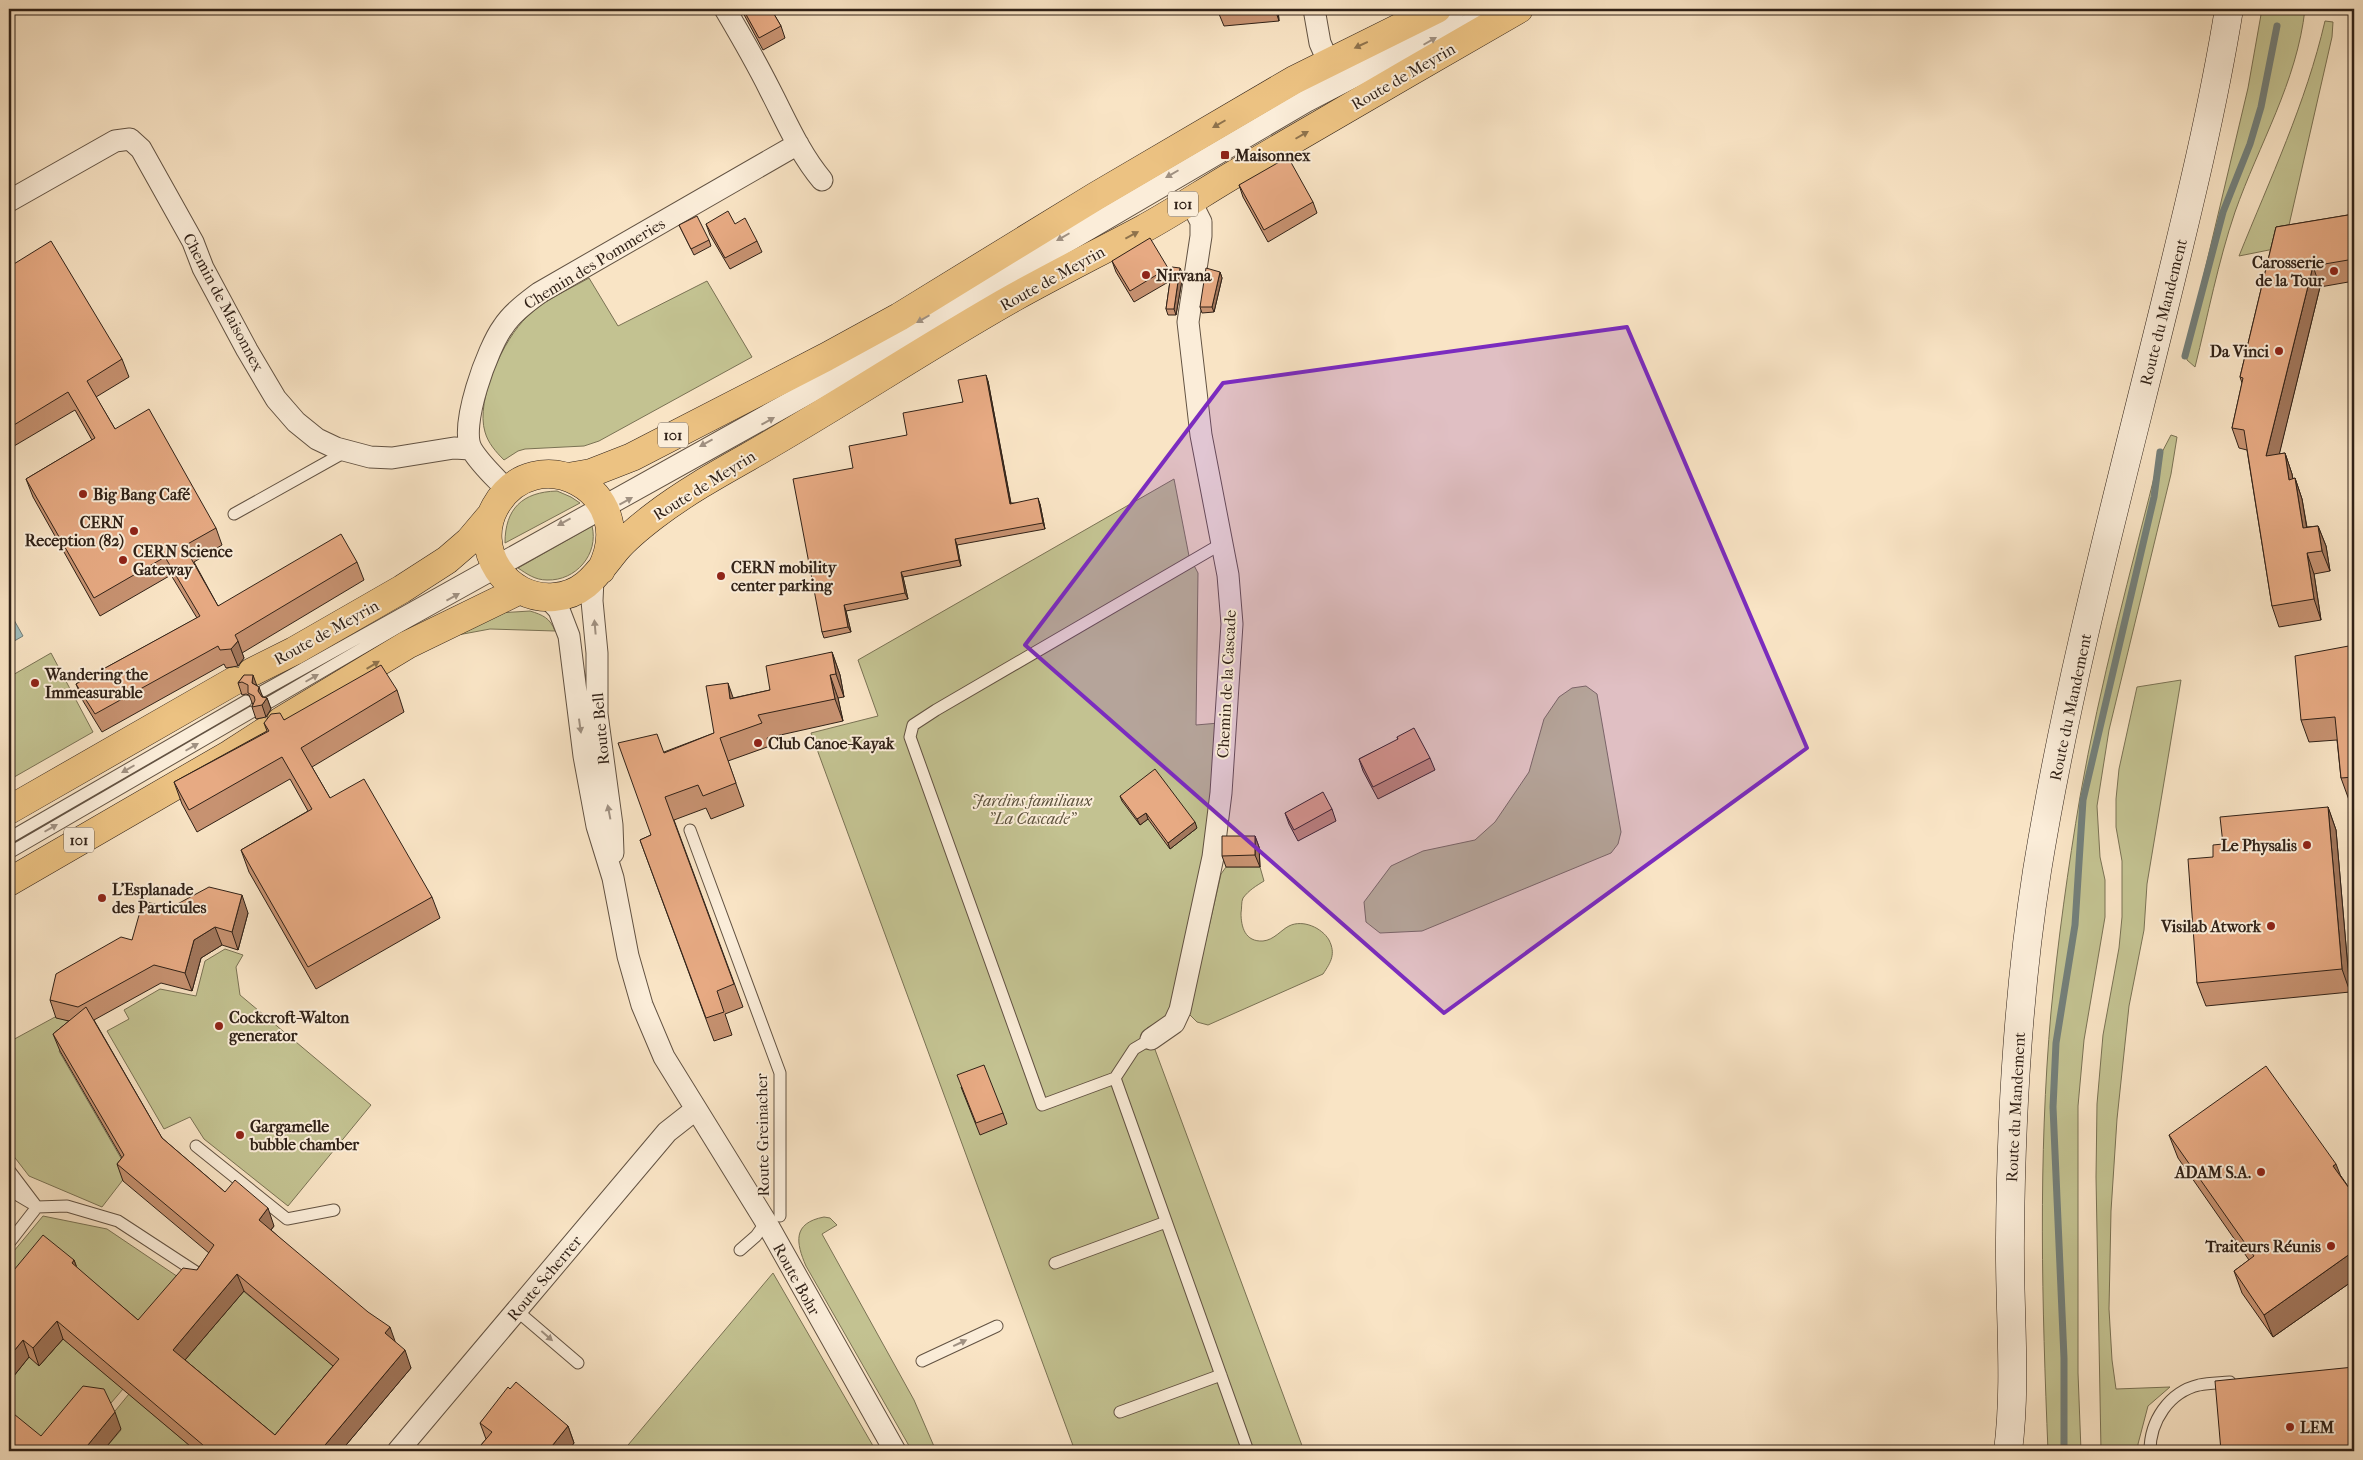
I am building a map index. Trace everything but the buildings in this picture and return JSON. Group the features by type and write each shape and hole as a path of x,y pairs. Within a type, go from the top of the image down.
{"main road":[{"name":"Route de Meyrin","path":"9,882 230,754 258,700 294,651 402,589 447,560 469,540 491,515 498,502 508,491 530,477 542,474 568,477 590,472 632,457 850,344 1096,196 1328,61 1436,9"},
{"name":"Route de Meyrin","path":"491,515 488,539 496,567 520,590 538,597 548,598 573,593 597,574 635,531 702,483 847,399 909,359 1015,297 1146,227 1519,9"},
{"name":"Route du Mandement","path":"2008,1451 2012,1418 2010,1240 2015,1081 2020,1004 2037,872 2076,671 2201,155 2229,9"},
{"name":"Route de Meyrin","path":"568,477 586,487 604,507"},
{"path":"597,574 610,547 611,535 604,507"},
{"name":"Route de Meyrin","path":"9,810 258,700 407,645 520,590"},
{"name":"Route du Mandement","path":"2012,1418 2019,1451"}],"street":[{"path":"725,9 759,67 811,167 822,180"},
{"path":"1314,9 1320,43 1328,61"},
{"name":"Chemin de Maisonnex","path":"9,201 115,141 130,139 141,149 194,242 203,268 276,399 296,422 317,439 345,452 370,457 392,458 454,448 471,449"},
{"name":"Chemin des Pommeries","path":"471,449 469,434 470,417 487,357 503,326 524,304 539,293 798,144"},
{"name":"Chemin de la Cascade","path":"1152,1039 1174,1023 1180,1010 1213,857 1220,793 1232,624 1228,575 1201,435 1188,322 1201,236 1201,222 1190,200"},
{"path":"471,449 508,491"},
{"name":"Route Bell","path":"597,574 592,601 597,653 597,714 612,825 613,878"},
{"name":"Route Bell","path":"548,598 558,610 569,636 585,764 597,826 613,878 628,956 642,1005 664,1057 695,1110"},
{"name":"Route Bohr","path":"695,1110 773,1219 895,1451"},
{"name":"Route Scherrer","path":"398,1451 667,1132 695,1110"}],"lane":[{"path":"604,507 1304,96 1406,43 1464,9"},
{"path":"9,838 604,507 812,397 1310,105 1412,52 1486,9"},
{"path":"234,514 345,452"},
{"path":"1152,1039 1134,1049 1115,1078 1042,1105 910,737 913,725 936,710 1221,544"},
{"path":"9,853 258,700"},
{"name":"Route Greinacher","path":"690,830 778,1065 782,1082 773,1219"},
{"path":"1115,1078 1248,1451"},
{"path":"196,1146 288,1219 334,1210"},
{"path":"9,1170 37,1207"},
{"path":"9,1190 37,1207 68,1206 118,1222 196,1272"},
{"path":"9,1243 37,1207"},
{"path":"740,1250 773,1219"},
{"path":"1055,1263 1166,1222"},
{"path":"516,1310 578,1363"},
{"path":"922,1361 997,1326"},
{"path":"1120,1412 1221,1375"},
{"path":"2150,1451 2152,1431 2157,1418 2174,1396 2200,1385 2238,1382"}],"highlighted area":[{"path":"1627,327 1807,748 1444,1013 1025,645 1223,383"}],"green space":[{"path":"2262,9 2305,9 2301,36 2286,87 2235,212 2218,269 2195,367 2187,360 2186,350 2248,88"},
{"path":"2325,21 2333,22 2332,37 2284,247 2239,256 2298,111"},
{"path":"589,278 618,326 707,281 752,357 599,441 584,446 525,449 504,460 488,440 483,419 488,387 501,354 509,339 527,317 549,300"},
{"path":"2171,435 2177,437 2171,474 2109,730 2097,806 2100,857 2105,880 2105,917 2084,1040 2078,1106 2078,1373 2081,1451 2048,1451 2042,1232 2044,1122 2051,1012 2057,958 2076,824 2097,712 2116,627 2159,458"},
{"name":"Jardins familiaux \"La Cascade\"","path":"1174,479 1189,556 1198,573 1196,725 1219,723 1211,827 1171,1016 1147,1028 1304,1451 1075,1451 811,733 878,716 858,660"},
{"path":"557,491 580,503 505,543 508,521 518,505 534,495"},
{"path":"592,526 592,546 583,564 576,571 558,579 543,580 531,576 518,568"},
{"path":"530,611 546,618 555,631 490,629 447,637 498,613"},
{"path":"51,653 93,732 9,780 9,674 11,676"},
{"path":"2181,680 2147,884 2144,930 2129,1006 2117,1119 2111,1211 2109,1309 2116,1389 2170,1387 2148,1406 2138,1444 2138,1451 2101,1451 2096,1177 2097,1104 2103,1035 2119,948 2122,917 2122,861 2116,827 2119,769 2137,687"},
{"path":"1586,686 1597,694 1621,832 1618,844 1611,853 1422,931 1380,933 1366,922 1364,902 1391,866 1423,851 1475,840 1495,822 1529,772 1544,719 1559,697 1572,688"},
{"path":"1226,867 1260,867 1264,881 1253,888 1242,901 1242,923 1248,936 1257,941 1263,941 1274,937 1294,924 1306,924 1317,928 1326,936 1331,945 1332,954 1323,974 1208,1025 1197,1022 1189,1014 1221,874"},
{"path":"225,949 243,955 236,967 240,995 371,1105 288,1206 204,1139 190,1117 164,1129 107,1031 129,1019 124,1010 160,989 196,996 205,961"},
{"path":"55,1017 69,1021 78,1036 59,1051 129,1172 102,1207 29,1176 9,1150 9,1042"},
{"path":"43,1216 107,1229 190,1285 156,1325 9,1302 9,1257"},
{"path":"824,1217 830,1218 837,1225 822,1234 914,1400 936,1451 912,1451 806,1266 800,1249 799,1235 806,1224"},
{"path":"773,1273 876,1451 623,1451"},
{"path":"230,1280 350,1380 290,1451 170,1359"},
{"path":"43,1322 123,1389 105,1410 61,1450 9,1422 9,1382"},
{"path":"129,1394 196,1451 103,1451 121,1430 111,1416"}],"water":[{"path":"9,611 23,636 9,644"}],"waterway":[{"path":"2185,356 2223,212 2250,144 2261,107 2277,26"},
{"path":"2064,1451 2064,1358 2053,1107 2056,1043 2075,925 2083,800 2154,497 2160,452"}],"place":[{"name":"Maisonnex","path":"1225,155"},
{"name":"Carosserie de la Tour","path":"2334,271"},
{"name":"Nirvana","path":"1146,275"},
{"name":"Da Vinci","path":"2279,351"},
{"name":"Big Bang Café","path":"83,494"},
{"name":"CERN Reception (82)","path":"134,531"},
{"name":"CERN Science Gateway","path":"123,560"},
{"name":"CERN mobility center parking","path":"721,576"},
{"name":"Wandering the Immeasurable","path":"35,683"},
{"name":"Club Canoe-Kayak","path":"758,743"},
{"name":"Le Physalis","path":"2307,845"},
{"name":"L'Esplanade des Particules","path":"102,898"},
{"name":"Visilab Atwork","path":"2271,926"},
{"name":"Cockcroft-Walton generator","path":"219,1026"},
{"name":"Gargamelle bubble chamber","path":"240,1135"},
{"name":"ADAM S.A.","path":"2261,1172"},
{"name":"Traiteurs Réunis","path":"2331,1246"},
{"name":"LEM","path":"2290,1427"}]}
